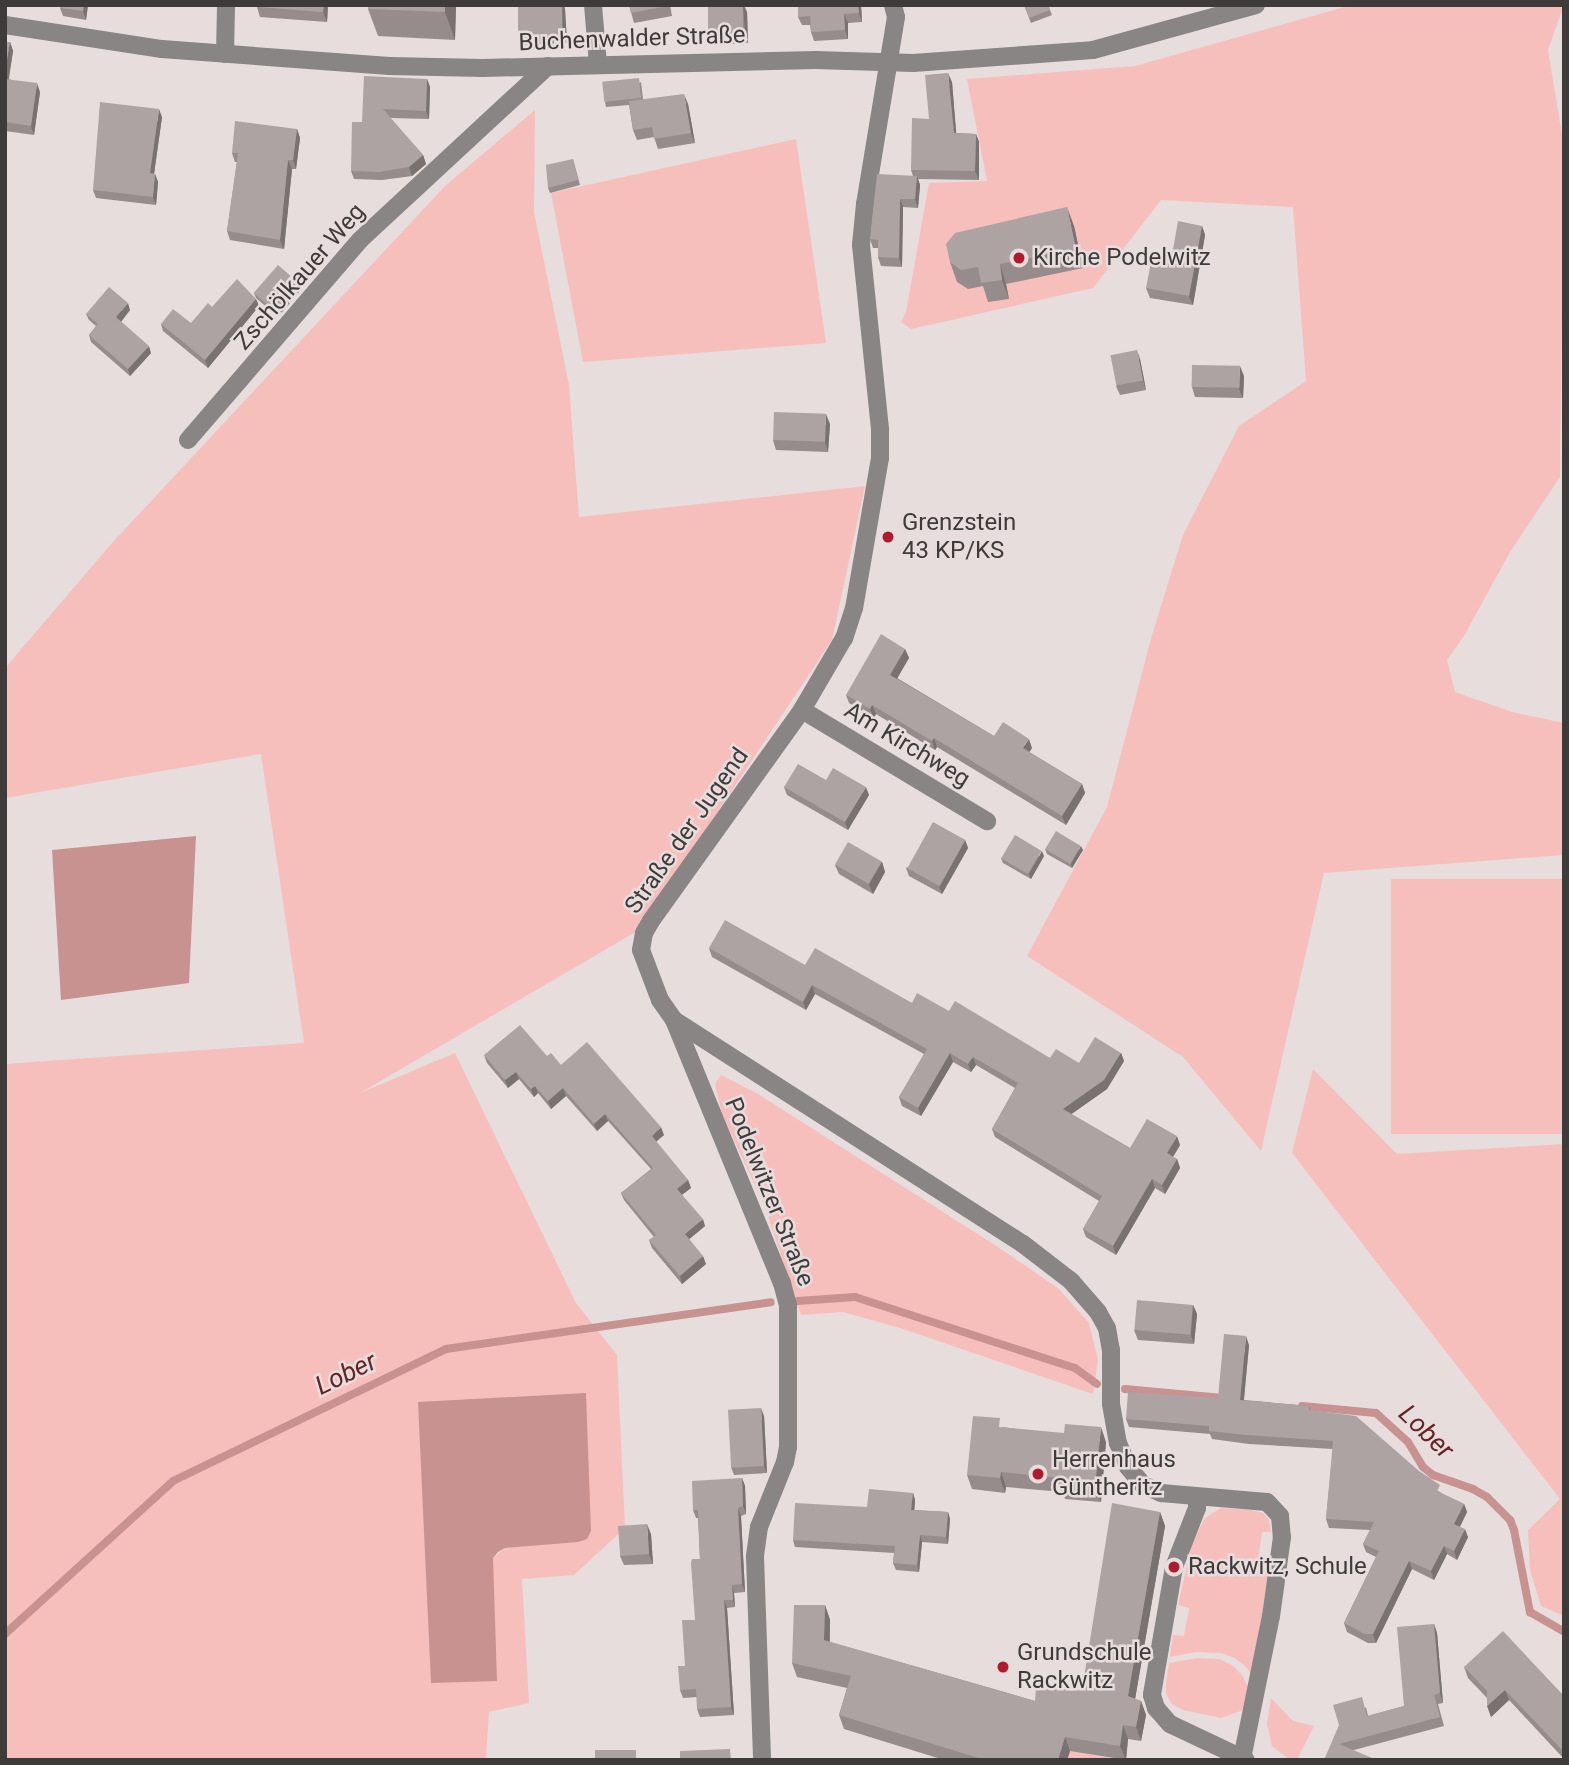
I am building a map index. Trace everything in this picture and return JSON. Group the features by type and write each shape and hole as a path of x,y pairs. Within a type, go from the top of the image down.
{"street":[{"path":"225,54 226,5"},
{"path":"593,5 598,65"},
{"name":"Straße der Jugend","path":"893,5 896,17 861,245 880,430 880,458 854,608 844,638 802,710 645,933 641,950 660,1000 674,1020 1023,1244 1071,1281 1098,1312 1107,1328 1111,1350 1113,1423 1128,1467 1143,1485 1161,1493 1266,1502 1280,1516 1282,1537 1271,1616 1244,1759 1170,1724 1156,1708 1152,1695 1174,1567 1198,1508 1197,1497"},
{"name":"Buchenwalder Straße","path":"5,24 162,48 389,66 888,61 913,63 1093,50 1256,5"},
{"name":"Zschölkauer Weg","path":"188,440 360,240 548,66"},
{"name":"Am Kirchweg","path":"802,710 987,821"},
{"name":"Podelwitzer Straße","path":"674,1020 782,1283 788,1304 788,1447 785,1462 759,1527 755,1556 762,1760"}],"shaded area":[{"path":"1352,5 1564,5 1548,50 1564,147 1560,477 1510,552 1464,636 1447,660 1455,692 1512,712 1564,723 1564,855 1324,873 1261,1151 1183,1057 1027,956 1107,807 1152,635 1183,535 1239,426 1306,381 1293,207 1161,200 1093,288 911,329 901,322 906,312 929,183 987,181 967,79 1135,66"},
{"path":"535,110 534,212 569,385 579,517 865,486 832,640 639,930 360,1093 455,1053 576,1303 617,1355 625,1528 574,1575 522,1579 529,1703 489,1712 486,1760 5,1760 5,1064 304,1043 261,754 5,798 5,668 112,543 445,186","holes":["586,1393 587,1539 505,1548 493,1558"]},
{"path":"796,139 826,343 583,362 551,193"},
{"path":"196,836 189,983 61,1000 52,850"},
{"path":"1391,879 1564,879 1564,1134 1391,1134"},
{"path":"1313,1069 1397,1154 1564,1144 1564,1616 1541,1606 1530,1570 1528,1530 1560,1499 1292,1153"},
{"path":"721,1075 758,1094 1059,1289 1089,1323 1098,1360 1093,1394 900,1328 843,1312 801,1315 765,1207 722,1114 715,1084"},
{"path":"586,1393 591,1531 587,1539 505,1548 498,1552 493,1558 497,1681 431,1683 418,1402"},
{"path":"1221,1508 1252,1510 1263,1513 1269,1520 1271,1532 1262,1532 1257,1568 1268,1570 1254,1680 1247,1668 1235,1658 1221,1653 1196,1652 1170,1657 1173,1635 1184,1636 1189,1608 1178,1605 1192,1543 1205,1518"},
{"path":"1197,1658 1219,1659 1232,1665 1242,1675 1249,1689 1247,1702 1241,1711 1221,1718 1183,1710 1172,1704 1166,1694 1169,1663"},
{"path":"1271,1698 1293,1721 1314,1726 1297,1760 1290,1760 1272,1746 1267,1724"},
{"path":"1074,1737 1081,1753 1122,1760 1067,1760"}],"building":[{"path":"60,5 84,5 83,11 60,8"},
{"path":"257,5 324,5 323,12"},
{"path":"368,5 445,5 445,12 368,9"},
{"path":"518,5 562,5 562,35 518,35"},
{"path":"629,5 668,5 668,6 631,13"},
{"path":"708,5 743,5 743,35 708,35"},
{"path":"798,5 858,5 859,13 844,14 845,30 811,32 810,16 798,17"},
{"path":"1025,5 1048,5 1050,10 1029,18"},
{"path":"5,42 10,42 5,72"},
{"path":"948,73 954,133 976,134 975,171 911,170 912,118 929,119 925,75"},
{"path":"364,76 427,79 426,111 383,109 423,155 409,167 379,172 351,171 352,122 362,122"},
{"path":"639,78 641,98 604,102 602,82"},
{"path":"5,79 37,83 31,126 5,122"},
{"path":"684,94 691,133 654,139 652,127 633,130 629,101"},
{"path":"100,102 159,109 150,173 155,174 153,197 93,190"},
{"path":"235,121 297,129 293,160 288,160 280,240 227,231 238,153 232,153"},
{"path":"573,159 578,180 548,188 546,165"},
{"path":"877,174 917,176 915,199 900,199 899,258 878,257 878,240 870,239"},
{"path":"1067,207 1076,249 1000,264 1002,280 981,283 978,267 961,270 950,262 946,244 955,233"},
{"path":"1178,221 1202,226 1189,296 1146,288 1152,257 1171,261"},
{"path":"278,265 300,284 276,312 254,293"},
{"path":"237,279 256,299 205,360 161,324 173,309 191,323 208,303 212,307"},
{"path":"109,287 128,303 116,317 149,346 128,369 89,335 98,324 86,314"},
{"path":"1137,350 1143,380 1116,386 1110,355"},
{"path":"1192,365 1240,366 1240,388 1192,387"},
{"path":"774,412 826,414 825,442 773,440"},
{"path":"881,634 905,649 890,675 994,736 1003,722 1029,739 1023,748 1082,784 1062,816 934,738 932,741 872,705 870,709 846,695"},
{"path":"798,764 826,780 833,768 866,787 845,822 784,787"},
{"path":"933,822 965,840 940,886 907,868"},
{"path":"1056,831 1081,846 1070,864 1045,849"},
{"path":"1015,835 1042,851 1028,874 1001,858"},
{"path":"848,842 882,862 869,884 835,865"},
{"path":"725,920 805,965 815,948 912,1003 917,993 949,1011 955,1001 1050,1058 1056,1049 1079,1063 1095,1037 1121,1053 1104,1080 1063,1109 1130,1148 1147,1119 1177,1136 1167,1153 1177,1159 1162,1185 1152,1179 1113,1246 1083,1229 1102,1196 992,1129 1018,1083 973,1057 968,1064 950,1053 918,1108 899,1097 927,1049 812,985 803,1002 709,948"},
{"path":"520,1025 547,1056 551,1053 561,1065 587,1042 661,1127 652,1136 688,1180 677,1189 703,1219 685,1234 703,1256 680,1276 649,1240 656,1235 621,1193 653,1168 605,1114 594,1124 563,1088 548,1101 535,1086 531,1089 516,1072 505,1080 484,1055"},
{"path":"1137,1300 1193,1305 1190,1335 1134,1330"},
{"path":"1224,1334 1246,1336 1240,1400 1309,1406 1309,1410 1356,1416 1419,1471 1440,1485 1437,1491 1464,1504 1454,1524 1465,1529 1454,1551 1444,1546 1431,1571 1409,1561 1373,1634 1365,1634 1344,1623 1379,1551 1363,1544 1374,1522 1326,1519 1333,1441 1246,1435 1209,1431 1209,1426 1126,1419 1128,1392 1218,1398"},
{"path":"761,1408 764,1466 731,1468 728,1410"},
{"name":"Herrenhaus Güntheritz","path":"973,1416 1000,1418 999,1427 1064,1433 1065,1424 1101,1427 1095,1487 1060,1484 1060,1478 1001,1472 1000,1478 967,1475"},
{"path":"742,1478 743,1506 738,1508 742,1584 732,1585 733,1600 724,1600 731,1707 697,1709 696,1689 680,1690 678,1666 685,1666 682,1620 695,1620 691,1563 692,1559 700,1559 698,1510 693,1510 692,1481"},
{"path":"869,1489 913,1493 911,1510 948,1512 946,1537 920,1535 917,1565 893,1563 895,1546 793,1540 795,1503 867,1507"},
{"path":"1112,1503 1160,1512 1128,1696 1141,1701 1136,1727 1123,1725 1120,1746 1065,1737 1058,1760 985,1760 839,1715 851,1676 792,1663 794,1605 825,1605 824,1640 1035,1701 1036,1688 1082,1690"},
{"path":"647,1524 649,1554 620,1556 618,1526"},
{"path":"1434,1624 1440,1693 1434,1695 1440,1717 1339,1744 1377,1760 1324,1760 1339,1725 1333,1705 1362,1697 1367,1716 1404,1706 1397,1627"},
{"path":"1503,1631 1564,1696 1564,1752 1505,1690 1487,1706 1487,1691 1464,1667"},
{"path":"730,1749 731,1760 680,1760 680,1751"},
{"path":"595,1750 636,1750 636,1760 595,1760"}],"waterway":[{"name":"Lober","path":"798,1301 855,1297 1075,1368 1097,1384"},
{"name":"Lober","path":"5,1634 173,1481 446,1349 771,1302"},
{"name":"Lober","path":"1125,1389 1223,1398"},
{"name":"Lober","path":"1302,1406 1376,1413 1408,1442 1423,1467 1433,1475 1473,1489 1487,1497 1510,1520 1514,1530 1530,1612 1564,1632"}],"place":[{"name":"Kirche Podelwitz","path":"1019,258"},
{"name":"Grenzstein 43 KP/KS","path":"888,537"},
{"name":"Herrenhaus Güntheritz","path":"1038,1474"},
{"name":"Rackwitz, Schule","path":"1174,1567"},
{"name":"Grundschule Rackwitz","path":"1003,1667"}]}
